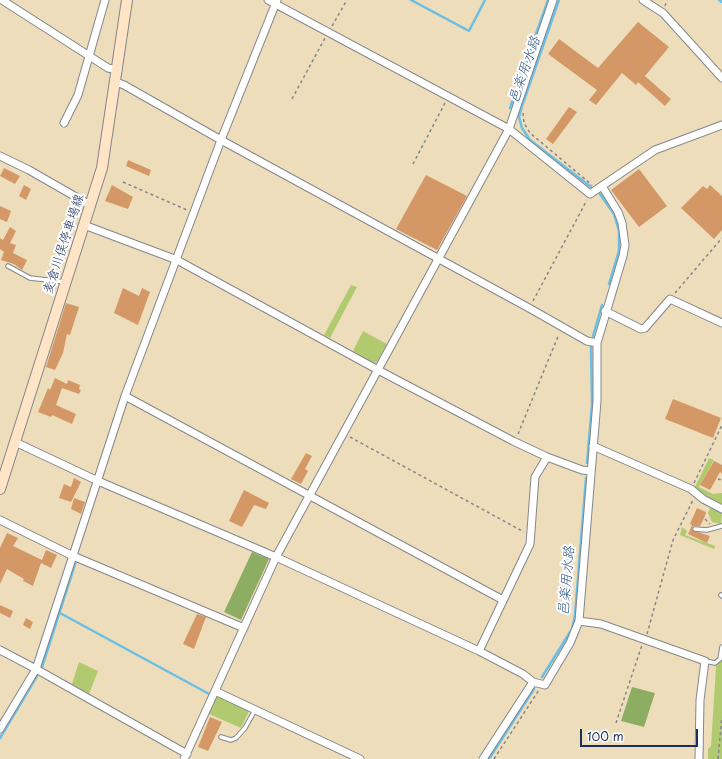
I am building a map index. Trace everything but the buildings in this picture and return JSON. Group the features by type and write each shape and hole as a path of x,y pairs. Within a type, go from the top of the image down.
{"main road":[{"name":"麦倉川俣停車場線","path":"0,489 102,168 118,70 127,0"}],"street":[{"path":"2,0 108,68 118,70"},
{"path":"64,123 78,95 105,0"},
{"path":"268,0 276,2 328,33 509,129 590,194 655,150 722,125"},
{"path":"0,650 36,669 185,756 276,557 509,129 553,0"},
{"path":"643,0 663,13 722,78"},
{"path":"0,728 36,669 126,396 221,140 276,2"},
{"path":"116,82 124,85 587,341 597,343"},
{"path":"0,156 29,170 90,205"},
{"path":"15,442 98,481 276,557 479,651 523,674 533,682 545,685 570,643 580,621 597,401 597,343 625,245 622,223 618,212 600,187"},
{"path":"84,225 177,260 378,370 515,442 547,457 591,471"},
{"path":"605,311 641,329 645,328 670,299 722,323"},
{"path":"126,396 503,600"},
{"path":"594,446 693,492 722,509"},
{"path":"479,651 530,544 534,477 547,457"},
{"path":"0,520 73,556 244,628"},
{"path":"580,621 601,624 705,661 700,700 699,759"},
{"path":"483,759 533,682"},
{"path":"215,691 360,759"}],"lane":[{"path":"8,266 30,278 66,282"},
{"path":"695,529 707,530 722,526"},
{"path":"705,661 715,663 720,659 722,647"},
{"path":"221,737 231,740 236,738 245,728 255,710"}],"path":[{"path":"292,98 346,0"},
{"path":"413,164 449,97"},
{"path":"524,108 524,123 530,134 600,187"},
{"path":"123,182 194,213"},
{"path":"529,308 590,194"},
{"path":"670,299 722,238"},
{"path":"515,442 562,327"},
{"path":"616,723 646,639 673,540 722,425"},
{"path":"343,433 530,536"},
{"path":"718,479 722,480"},
{"path":"494,759 543,684"},
{"path":"718,759 722,717"}],"green space":[{"path":"351,285 357,287 330,338 324,335"},
{"path":"363,331 387,344 377,362 373,363 353,351"},
{"path":"709,458 714,460 699,487 713,494 722,493 722,505 694,489"},
{"path":"710,508 722,513 721,524 712,522 708,513"},
{"path":"682,527 687,531 685,535 715,546 714,549 680,535"},
{"path":"252,552 269,559 241,620 224,612"},
{"path":"722,660 722,759 708,759 708,749 711,746 716,666"},
{"path":"79,662 98,671 89,694 72,684"},
{"path":"632,687 655,693 644,727 621,721"},
{"path":"217,696 250,709 241,728 209,714"}],"waterway":[{"path":"411,0 469,31 485,0"},
{"path":"510,108 548,0"},
{"name":"邑楽用水路","path":"559,0 519,117 522,128 530,140 591,187"},
{"name":"邑楽用水路","path":"600,194 614,214 619,231 619,251 609,284"},
{"name":"邑楽用水路","path":"593,336 602,305"},
{"name":"邑楽用水路","path":"587,463 592,405 591,346"},
{"name":"邑楽用水路","path":"542,677 572,629 575,615 586,478"},
{"path":"42,667 76,561"},
{"path":"60,613 211,695"},
{"path":"0,738 37,676"},
{"name":"邑楽用水路","path":"489,759 534,689"}]}
